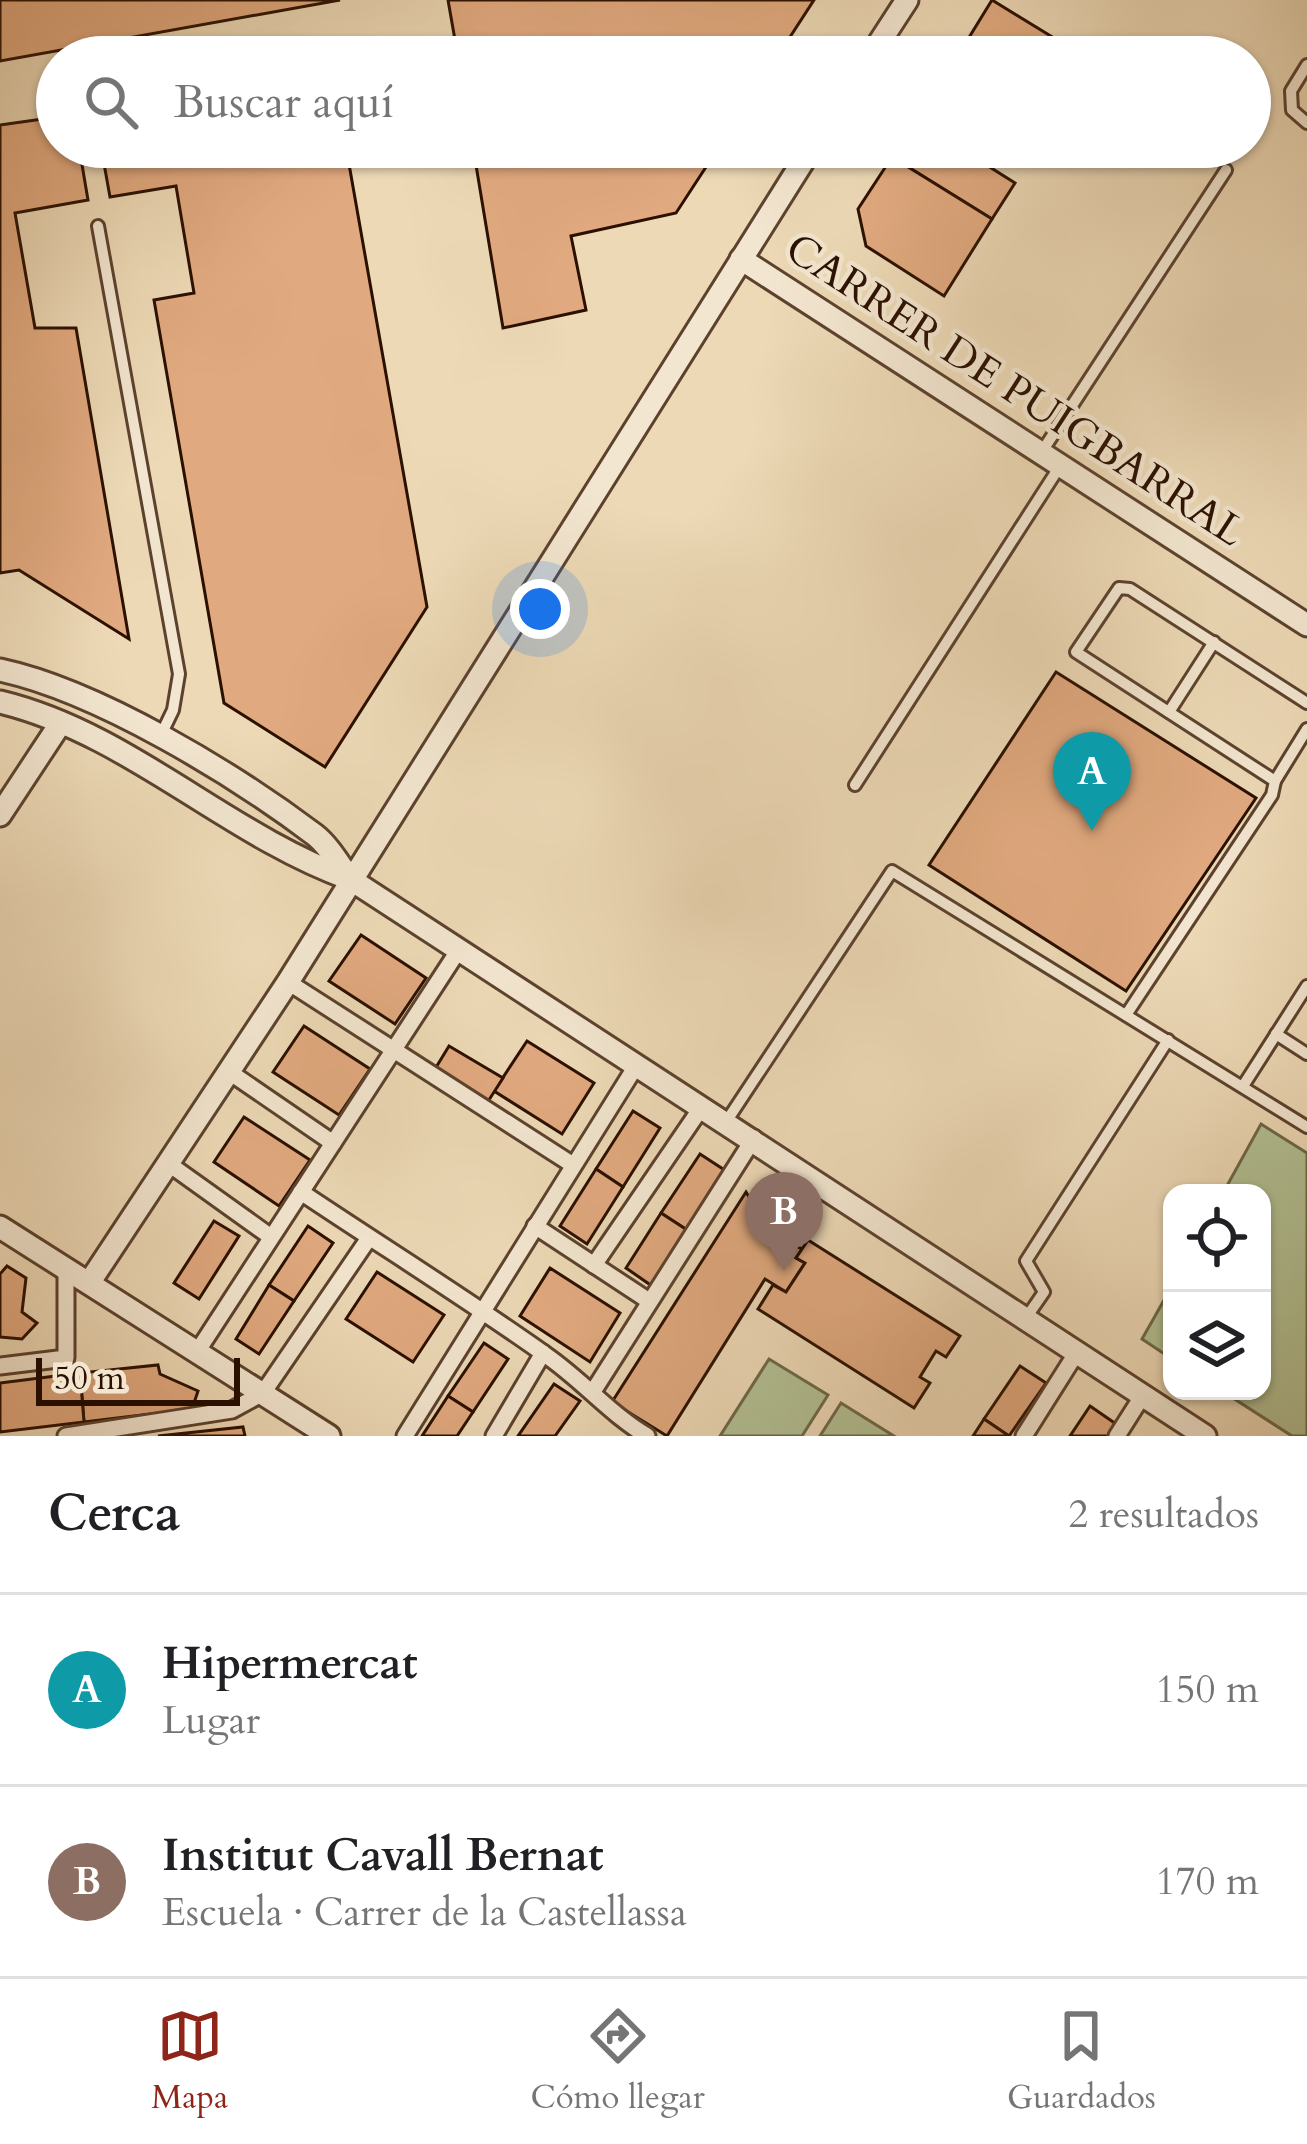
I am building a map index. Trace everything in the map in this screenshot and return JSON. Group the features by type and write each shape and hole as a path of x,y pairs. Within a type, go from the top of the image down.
{"street":[{"path":"884,36 907,0"},
{"path":"89,1283 288,982 799,168"},
{"name":"CARRER DE PUIGBARRAL","path":"741,259 1307,626"},
{"path":"0,670 92,701 160,737 319,838 350,879"},
{"path":"0,702 131,758 302,861 350,879 1205,1436"},
{"path":"0,814 60,724"},
{"path":"196,1352 458,951"},
{"path":"288,982 573,1165"},
{"path":"405,1436 636,1066"},
{"path":"229,1071 333,1143"},
{"path":"594,1265 701,1108"},
{"path":"594,1390 754,1138"},
{"path":"170,1164 271,1237"},
{"path":"301,1192 543,1353 594,1390 608,1412 647,1436"},
{"path":"535,1226 649,1301"},
{"path":"0,1227 263,1393 299,1428 329,1436"},
{"path":"66,1436 232,1410 263,1393 369,1238"},
{"path":"0,1366 66,1358 66,1268"},
{"path":"1024,1436 1077,1352"},
{"path":"494,1436 543,1353"},
{"path":"1118,1436 1143,1395"}],"lane":[{"path":"1307,65 1291,91 1292,110 1307,123"},
{"path":"855,785 1226,170"},
{"path":"98,226 178,674 173,710 160,737"},
{"path":"1275,781 1076,652 1119,588 1130,589 1307,703"},
{"path":"1169,712 1214,642"},
{"path":"1126,1015 1271,795 1307,729"},
{"path":"726,1122 892,871 1307,1127"},
{"path":"1243,1086 1307,986"},
{"path":"1276,1034 1307,1054"},
{"path":"1026,1318 1044,1292 1026,1261 1168,1040"}],"green space":[{"path":"1261,1124 1307,1153 1307,1436 1292,1436 1236,1400 1271,1400 1271,1184 1228,1184"},
{"path":"1163,1302 1163,1353 1142,1339"},
{"path":"769,1359 828,1395 802,1436 720,1436"},
{"path":"841,1403 894,1436 820,1436"}],"building":[{"path":"0,0 340,0 139,36 36,36 36,55 0,61"},
{"path":"448,0 814,0 791,36 454,36"},
{"path":"992,0 1051,36 970,36"},
{"path":"36,120 36,168 83,168 88,200 15,213 35,328 76,328 129,639 19,570 0,573 0,125"},
{"path":"105,168 350,168 427,607 325,767 224,703 154,300 194,293 176,186 110,197"},
{"path":"476,168 705,168 676,213 571,236 586,310 503,328"},
{"path":"885,168 910,168 992,219 944,296 866,246 858,209"},
{"path":"910,168 991,168 1015,183 992,219"},
{"path":"1056,672 1256,798 1126,991 929,865"},
{"path":"361,935 426,978 395,1024 329,981"},
{"path":"304,1026 370,1069 339,1115 273,1072"},
{"path":"527,1041 594,1083 562,1134 494,1091"},
{"path":"449,1046 503,1078 487,1103 435,1069"},
{"path":"633,1111 660,1128 623,1187 596,1169"},
{"path":"244,1117 310,1160 279,1206 214,1162"},
{"path":"700,1154 726,1171 687,1230 661,1213"},
{"path":"596,1169 623,1187 587,1244 560,1226"},
{"path":"746,1192 770,1232 802,1249 796,1258 805,1263 786,1292 765,1279 667,1436 612,1402"},
{"path":"661,1213 687,1230 652,1286 626,1268"},
{"path":"214,1221 239,1236 199,1299 174,1283"},
{"path":"308,1226 333,1243 294,1301 269,1285"},
{"path":"808,1240 960,1336 946,1357 936,1351 920,1377 930,1383 914,1408 758,1309 773,1285 786,1292 805,1263 796,1258"},
{"path":"7,1266 26,1278 22,1312 37,1323 22,1339 0,1337 0,1274"},
{"path":"550,1268 620,1313 590,1362 520,1316"},
{"path":"377,1272 444,1315 413,1362 346,1319"},
{"path":"269,1285 294,1301 259,1354 236,1339"},
{"path":"484,1343 508,1359 473,1412 448,1396"},
{"path":"158,1365 160,1374 198,1391 192,1409 84,1422 80,1373"},
{"path":"1020,1366 1046,1383 1009,1436 984,1419"},
{"path":"80,1373 84,1422 0,1432 0,1383"},
{"path":"554,1384 580,1401 555,1436 518,1436"},
{"path":"448,1396 473,1412 457,1436 422,1436"},
{"path":"1090,1406 1116,1424 1108,1436 1070,1436"},
{"path":"984,1419 1009,1436 973,1436"},
{"path":"243,1427 245,1436 158,1436"}],"place":[{"name":"Hipermercat","path":"1092,831"},
{"name":"Institut Cavall Bernat","path":"784,1271"}]}
